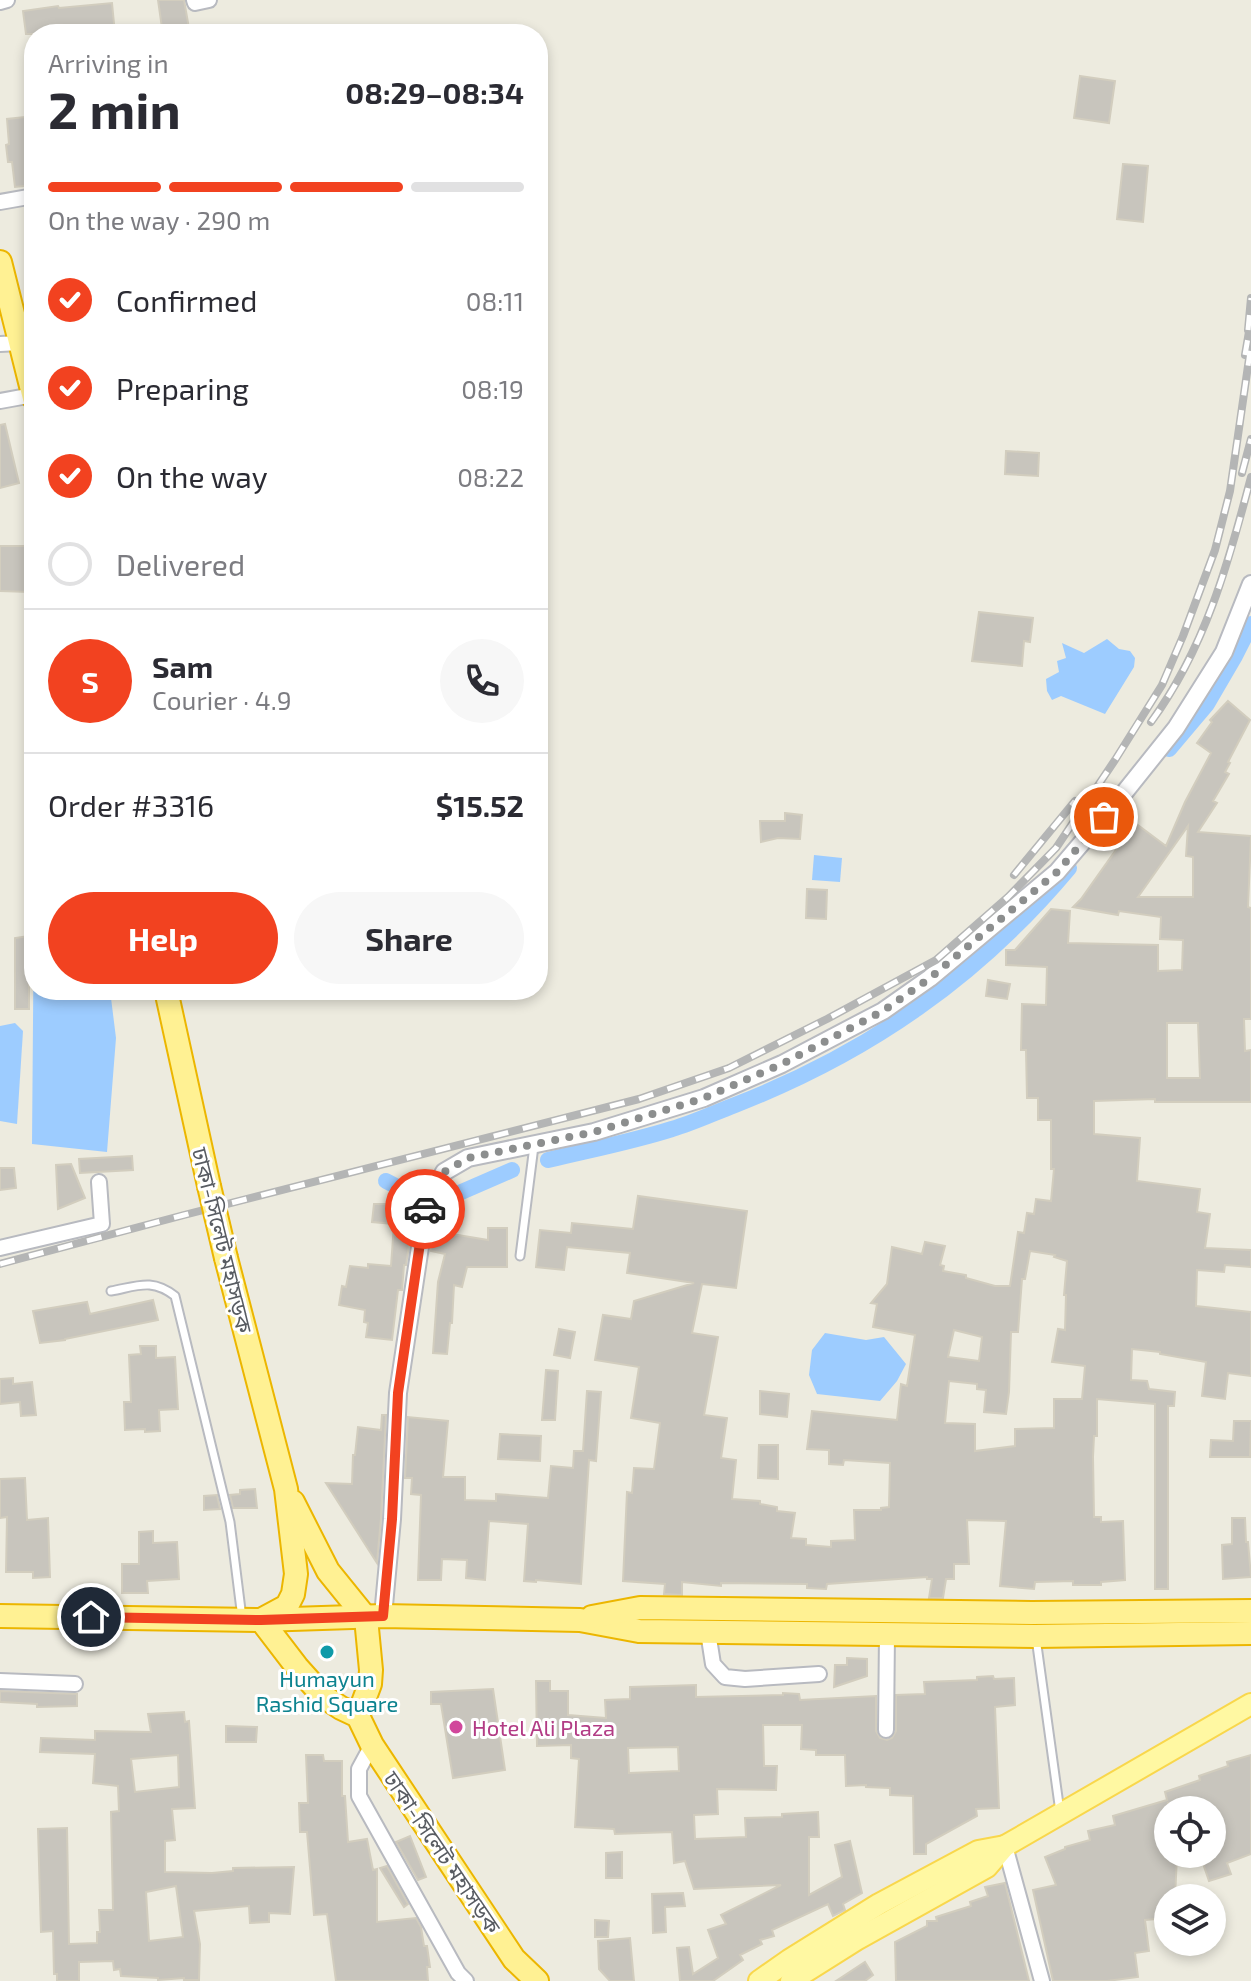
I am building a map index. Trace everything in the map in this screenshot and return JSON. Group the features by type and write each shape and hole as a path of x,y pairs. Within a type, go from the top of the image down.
{"highway":[{"path":"0,262 10,344 24,375"},
{"name":"ঢাকা-সিলেট মহাসড়ক","path":"168,1000 226,1258 286,1489 296,1574 293,1594 287,1606 252,1620"},
{"name":"ঢাকা-সিলেট মহাসড়ক","path":"286,1489 328,1571 375,1617"},
{"path":"580,1620 640,1608 1032,1613 1251,1611"},
{"path":"0,1616 580,1620 639,1631 708,1632 1035,1636 1251,1633"},
{"path":"252,1620 323,1696 358,1716 370,1684 375,1617"},
{"name":"ঢাকা-সিলেট মহাসড়ক","path":"358,1716 372,1745 514,1959 537,1981"}],"main road":[{"path":"791,1981 856,1940 987,1867 1005,1846 1251,1704"},
{"path":"759,1981 879,1904 978,1851 1005,1846"}],"street":[{"path":"0,2 7,0"},
{"path":"194,0 195,3 209,0"},
{"path":"0,202 24,198"},
{"path":"0,401 24,398"},
{"path":"375,1617 392,1519 398,1393 426,1207 444,1172 468,1158 594,1132 704,1098 782,1064 883,1011 930,978 1057,872 1120,798 1176,728 1224,652 1251,584"},
{"path":"0,1248 102,1224 99,1182"},
{"path":"708,1632 713,1664 725,1677 745,1679 819,1674"},
{"path":"886,1730 887,1634"},
{"path":"0,1681 75,1684"},
{"path":"372,1745 359,1769 359,1796 458,1973 466,1981"},
{"path":"1005,1846 1042,1981"}],"lane":[{"path":"520,1256 534,1144"},
{"path":"111,1291 145,1285 162,1286 175,1296 252,1620"},
{"path":"1035,1636 1060,1814"}],"water":[{"path":"1107,639 1119,649 1130,651 1135,658 1134,667 1105,714 1061,696 1052,700 1046,679 1059,672 1057,661 1066,658 1062,643 1084,653"},
{"path":"814,855 842,858 840,882 812,880"},
{"path":"33,1000 111,1000 116,1038 107,1152 32,1144"},
{"path":"15,1023 23,1031 17,1124 0,1121 0,1026"},
{"path":"825,1333 866,1340 884,1337 906,1364 897,1381 880,1401 817,1394 809,1375 812,1350"}],"building":[{"path":"158,0 184,0 188,24 161,24"},
{"path":"112,3 114,24 25,24 23,11"},
{"path":"1080,76 1115,81 1109,123 1074,118"},
{"path":"24,117 24,186 15,187 12,162 8,162 7,119"},
{"path":"1123,164 1148,166 1143,222 1117,219"},
{"path":"5,424 19,483 0,488 0,425"},
{"path":"1006,451 1039,453 1038,476 1005,474"},
{"path":"0,546 24,546 24,592 0,591"},
{"path":"979,612 1033,618 1030,642 1024,641 1022,666 972,661"},
{"path":"1228,701 1250,720 1228,762 1225,772 1229,774 1213,801 1217,803 1198,832 1251,836 1248,907 1251,908 1251,1019 1244,1019 1245,1051 1251,1050 1251,1102 1094,1101 1094,1134 1140,1138 1137,1181 1200,1189 1197,1212 1210,1214 1205,1248 1251,1250 1251,1267 1225,1265 1224,1272 1197,1270 1196,1306 1251,1312 1251,1376 1228,1373 1225,1399 1202,1396 1206,1362 1132,1349 1131,1380 1147,1381 1149,1389 1175,1392 1174,1406 1168,1406 1168,1589 1155,1589 1155,1404 1097,1399 1097,1436 1094,1436 1093,1457 1094,1517 1101,1517 1101,1522 1123,1521 1125,1580 1101,1582 1101,1585 1073,1585 1073,1581 1035,1582 1034,1589 1000,1586 1006,1521 967,1520 969,1564 954,1564 954,1579 946,1579 943,1598 929,1598 932,1579 927,1577 827,1584 826,1589 807,1588 807,1584 721,1583 721,1586 682,1582 682,1595 664,1594 665,1584 623,1581 627,1492 632,1493 634,1468 654,1469 660,1423 631,1418 639,1367 595,1360 603,1315 631,1319 634,1301 694,1283 627,1273 630,1253 567,1247 564,1270 536,1267 540,1230 571,1233 572,1223 633,1229 638,1196 747,1211 736,1288 702,1284 692,1333 718,1337 704,1415 727,1418 721,1458 736,1460 732,1499 760,1501 760,1504 777,1507 777,1511 795,1513 791,1538 806,1539 806,1545 831,1547 831,1541 855,1540 854,1510 889,1507 890,1463 844,1460 843,1465 829,1464 829,1450 807,1449 812,1411 897,1420 901,1384 907,1386 915,1335 873,1327 877,1304 871,1303 887,1284 892,1247 922,1254 925,1242 945,1246 940,1265 944,1266 943,1271 966,1275 966,1278 995,1286 1010,1286 1018,1232 1024,1233 1027,1213 1034,1214 1036,1199 1051,1201 1054,1169 1051,1169 1051,1120 1038,1120 1038,1098 1027,1098 1026,1050 1021,1050 1022,1004 1046,1005 1047,967 1006,965 1006,950 1015,950 1051,909 1070,911 1068,943 1158,945 1158,971 1182,970 1183,940 1160,939 1161,917 1119,911 1118,915 1073,907 1135,823 1166,846 1211,753 1197,743 1212,722 1210,720","holes":["1188,826 1186,856 1193,857 1193,897 1138,897","1167,1023 1198,1023 1200,1078 1167,1078","1030,1251 1055,1255 1067,1261 1065,1330 1058,1329 1052,1362 1085,1366 1082,1399 1054,1399 1054,1428 1015,1429 1015,1446 975,1451 975,1424 945,1423 949,1381 977,1384 977,1389 986,1390 984,1412 1006,1414 1011,1332 1018,1332 1022,1279 1025,1279","954,1330 982,1337 979,1361 948,1357"]},
{"path":"785,813 802,815 800,839 778,838 761,842 760,821 785,821"},
{"path":"807,889 827,890 826,919 806,918"},
{"path":"24,937 24,1000 29,1000 29,1009 15,1009 15,938"},
{"path":"988,980 1010,984 1007,999 986,996"},
{"path":"132,1156 133,1170 80,1173 79,1159"},
{"path":"71,1164 85,1198 58,1209 56,1165"},
{"path":"0,1168 14,1168 16,1188 0,1190"},
{"path":"374,1204 415,1207 402,1290 398,1290 392,1340 366,1337 368,1323 364,1322 365,1310 339,1305 350,1266 391,1266 394,1224 372,1222"},
{"path":"436,1211 448,1213 446,1233 488,1240 488,1228 507,1228 507,1267 467,1267 462,1287 454,1285 447,1354 433,1353 438,1282 445,1254 431,1251"},
{"path":"153,1300 158,1320 40,1343 33,1311 87,1302 90,1314"},
{"path":"559,1329 575,1332 570,1358 554,1355"},
{"path":"140,1346 156,1346 156,1358 175,1357 178,1409 159,1410 160,1431 125,1430 124,1402 131,1402 129,1355 141,1354"},
{"path":"546,1370 558,1371 555,1420 542,1420"},
{"path":"13,1378 13,1384 32,1382 36,1415 21,1416 20,1402 0,1404 0,1379"},
{"path":"587,1391 601,1392 596,1461 589,1460 581,1584 524,1581 528,1524 489,1521 485,1580 466,1578 467,1560 442,1559 441,1580 418,1580 421,1495 411,1494 412,1478 405,1478 408,1417 448,1421 443,1477 465,1477 465,1500 496,1501 496,1494 548,1498 551,1466 573,1468 574,1451 583,1451"},
{"path":"760,1391 789,1394 787,1417 760,1414"},
{"path":"382,1415 386,1415 377,1563 326,1483 352,1484 358,1427 381,1430"},
{"path":"1234,1421 1251,1421 1250,1457 1210,1457 1211,1440 1233,1441"},
{"path":"500,1434 541,1436 540,1461 498,1459"},
{"path":"759,1445 778,1445 778,1479 758,1478"},
{"path":"25,1478 27,1520 48,1518 50,1577 33,1578 33,1572 6,1572 7,1517 0,1518 0,1479"},
{"path":"255,1489 257,1508 233,1508 230,1495 240,1494 240,1490"},
{"path":"217,1495 220,1509 204,1510 204,1496"},
{"path":"1232,1518 1245,1518 1251,1577 1223,1579 1222,1545 1232,1544"},
{"path":"153,1531 153,1543 177,1542 179,1579 147,1581 148,1593 122,1593 122,1564 139,1564 139,1532"},
{"path":"847,1658 867,1659 867,1676 834,1687 835,1665 847,1665"},
{"path":"977,1677 1014,1678 1015,1705 995,1707 999,1808 976,1809 977,1816 926,1844 926,1854 914,1854 913,1796 890,1795 890,1788 846,1786 845,1755 816,1755 816,1750 801,1749 802,1725 763,1725 764,1766 777,1766 776,1790 717,1789 718,1814 694,1815 695,1839 746,1837 745,1818 818,1812 819,1837 809,1837 809,1895 842,1877 835,1845 850,1841 862,1893 843,1904 845,1910 833,1916 828,1904 772,1930 774,1936 760,1940 762,1944 740,1955 743,1960 713,1981 680,1981 677,1948 689,1947 693,1974 718,1958 708,1930 726,1924 721,1915 781,1885 694,1889 685,1861 674,1863 672,1832 615,1834 614,1829 575,1827 579,1759 571,1758 571,1745 537,1746 536,1681 550,1681 550,1691 568,1691 568,1715 606,1718 605,1700 630,1699 630,1687 696,1685 696,1697 783,1693 799,1694 800,1700 876,1696 876,1731 880,1738 887,1740 896,1731 896,1695 925,1694 924,1682 977,1680","holes":["678,1747 679,1771 629,1773 628,1748"]},
{"path":"493,1689 505,1770 453,1778 441,1704 431,1704 431,1692"},
{"path":"0,1691 77,1694 77,1706 37,1707 37,1704 0,1702"},
{"path":"184,1712 185,1722 189,1721 195,1808 172,1809 175,1840 165,1841 165,1872 212,1873 233,1871 233,1868 294,1867 290,1914 269,1913 269,1922 250,1923 249,1906 194,1911 200,1944 199,1980 121,1976 120,1969 114,1970 113,1961 79,1962 79,1981 57,1981 57,1974 54,1974 53,1931 41,1932 38,1829 67,1828 69,1944 97,1943 99,1910 113,1910 111,1812 119,1811 118,1786 93,1783 95,1754 40,1752 41,1738 95,1740 95,1731 151,1732 148,1714","holes":["178,1755 179,1787 135,1792 131,1759","176,1886 183,1937 149,1941 146,1892"]},
{"path":"226,1726 257,1727 256,1742 226,1742"},
{"path":"306,1755 323,1755 324,1761 342,1761 342,1796 345,1796 348,1842 367,1839 373,1870 377,1869 377,1922 416,1918 424,1946 427,1946 428,1981 336,1981 327,1914 314,1915 307,1832 300,1832 299,1803 308,1803"},
{"path":"1251,1755 1251,1854 1227,1863 1231,1874 1209,1881 1204,1868 1226,1868 1226,1796 1166,1796 1165,1792 1200,1780 1199,1776 1228,1766 1227,1762"},
{"path":"1154,1804 1154,1868 1176,1868 1176,1884 1154,1884 1154,1919 1145,1920 1149,1951 1135,1953 1138,1977 1107,1981 1053,1981 1033,1890 1056,1885 1045,1857 1090,1840 1088,1831 1115,1825 1113,1816"},
{"path":"410,1836 426,1877 418,1880 396,1842"},
{"path":"622,1852 622,1878 606,1878 606,1853"},
{"path":"387,1866 408,1904 404,1907 380,1868"},
{"path":"1005,1883 1029,1981 896,1981 895,1942 927,1926 927,1921 937,1921 936,1917 971,1906 970,1902 988,1896 985,1887"},
{"path":"683,1893 685,1906 665,1907 666,1932 653,1933 652,1894"},
{"path":"595,1920 609,1921 608,1937 595,1937"},
{"path":"630,1938 634,1981 610,1981 599,1969 598,1941"},
{"path":"865,1962 873,1975 865,1981 836,1981"}],"waterway":[{"path":"1169,749 1207,704 1251,624"},
{"path":"548,1160 688,1124 830,1062 875,1036 958,978 1034,908 1069,868"},
{"path":"443,1200 512,1170"},
{"path":"386,1181 413,1195"}],"railway":[{"path":"1248,330 1251,298"},
{"path":"1245,355 1251,320"},
{"path":"0,1264 639,1099 729,1068 936,960 1008,897 1056,848 1162,685 1215,550 1230,491 1251,345"},
{"path":"1242,473 1251,439"},
{"path":"1151,722 1186,665 1213,605 1251,477"},
{"path":"1014,875 1075,801"}],"way so far":[{"path":"425,1209 444,1172 468,1158 594,1132 704,1098 782,1064 883,1011 930,978 1057,872 1104,817"}],"place":[{"name":"Humayun Rashid Square","path":"327,1652"},
{"name":"Hotel Ali Plaza","path":"456,1727"}],"route":[{"path":"91,1617 261,1620 383,1616 392,1519 398,1393 425,1209"}]}
